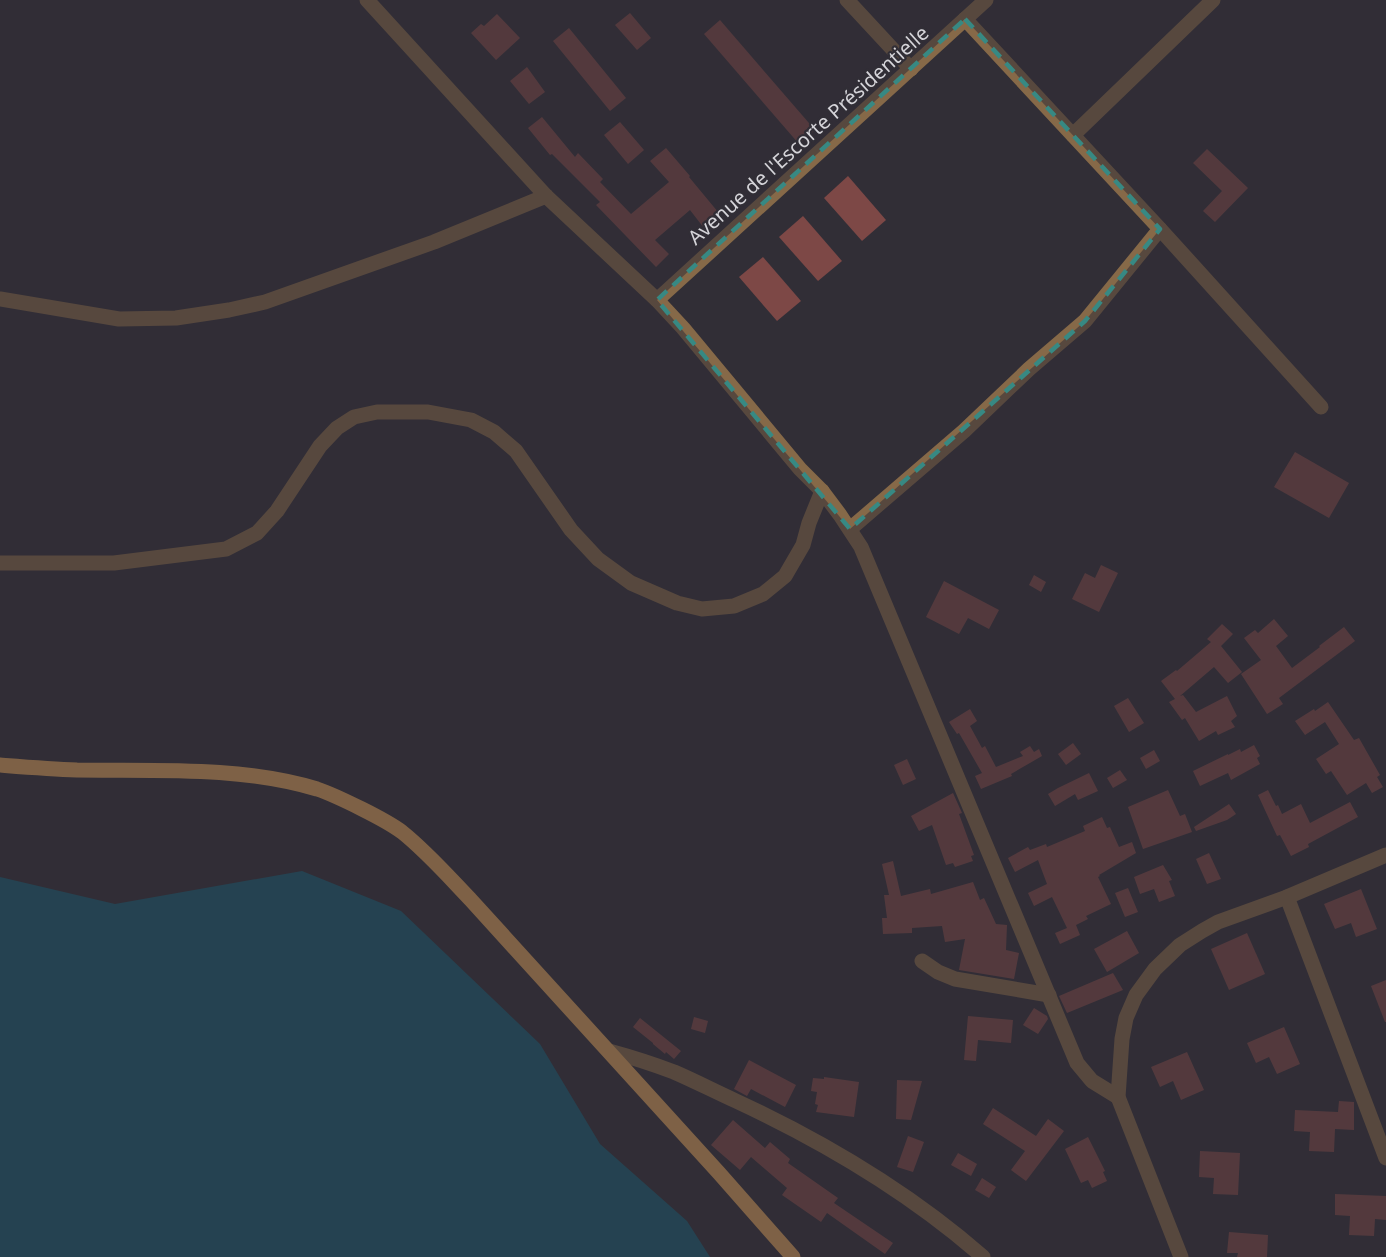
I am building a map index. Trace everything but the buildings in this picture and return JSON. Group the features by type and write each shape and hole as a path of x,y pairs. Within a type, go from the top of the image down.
{"main road":[{"path":"0,765 254,776 319,789 381,819 401,832 439,867 499,929 793,1257"}],"street":[{"path":"847,0 911,69"},
{"name":"Avenue de l'Escorte Présidentielle","path":"657,300 986,0"},
{"path":"1073,135 1213,0"},
{"path":"370,1 546,196 657,300 683,328 800,468 822,491 850,528 861,547 1077,1063 1092,1081 1118,1097"},
{"path":"965,19 1321,407"},
{"path":"0,299 136,320 176,318 229,310 265,302 434,242 546,196"},
{"path":"850,528 964,431 1084,321 1160,229"},
{"path":"0,563 114,563 226,549 257,533 277,511 320,446 337,428 354,417 377,412 428,411 471,420 494,432 516,451 571,530 598,559 631,583 677,603 702,609 734,606 763,594 785,576 803,545 822,491"},
{"path":"1181,1257 1118,1097 1122,1039 1126,1018 1136,995 1155,969 1180,945 1218,922 1287,897 1386,855"},
{"path":"1287,897 1386,1158"},
{"path":"922,961 938,972 955,979 1049,995"},
{"path":"609,1051 677,1073 765,1115 832,1151 907,1199 983,1257"}],"highlighted area":[{"path":"965,19 1160,229 1085,321 850,529 657,300"}],"water":[{"path":"302,871 401,911 540,1044 600,1144 687,1221 710,1257 0,1257 0,877 115,904"}]}
